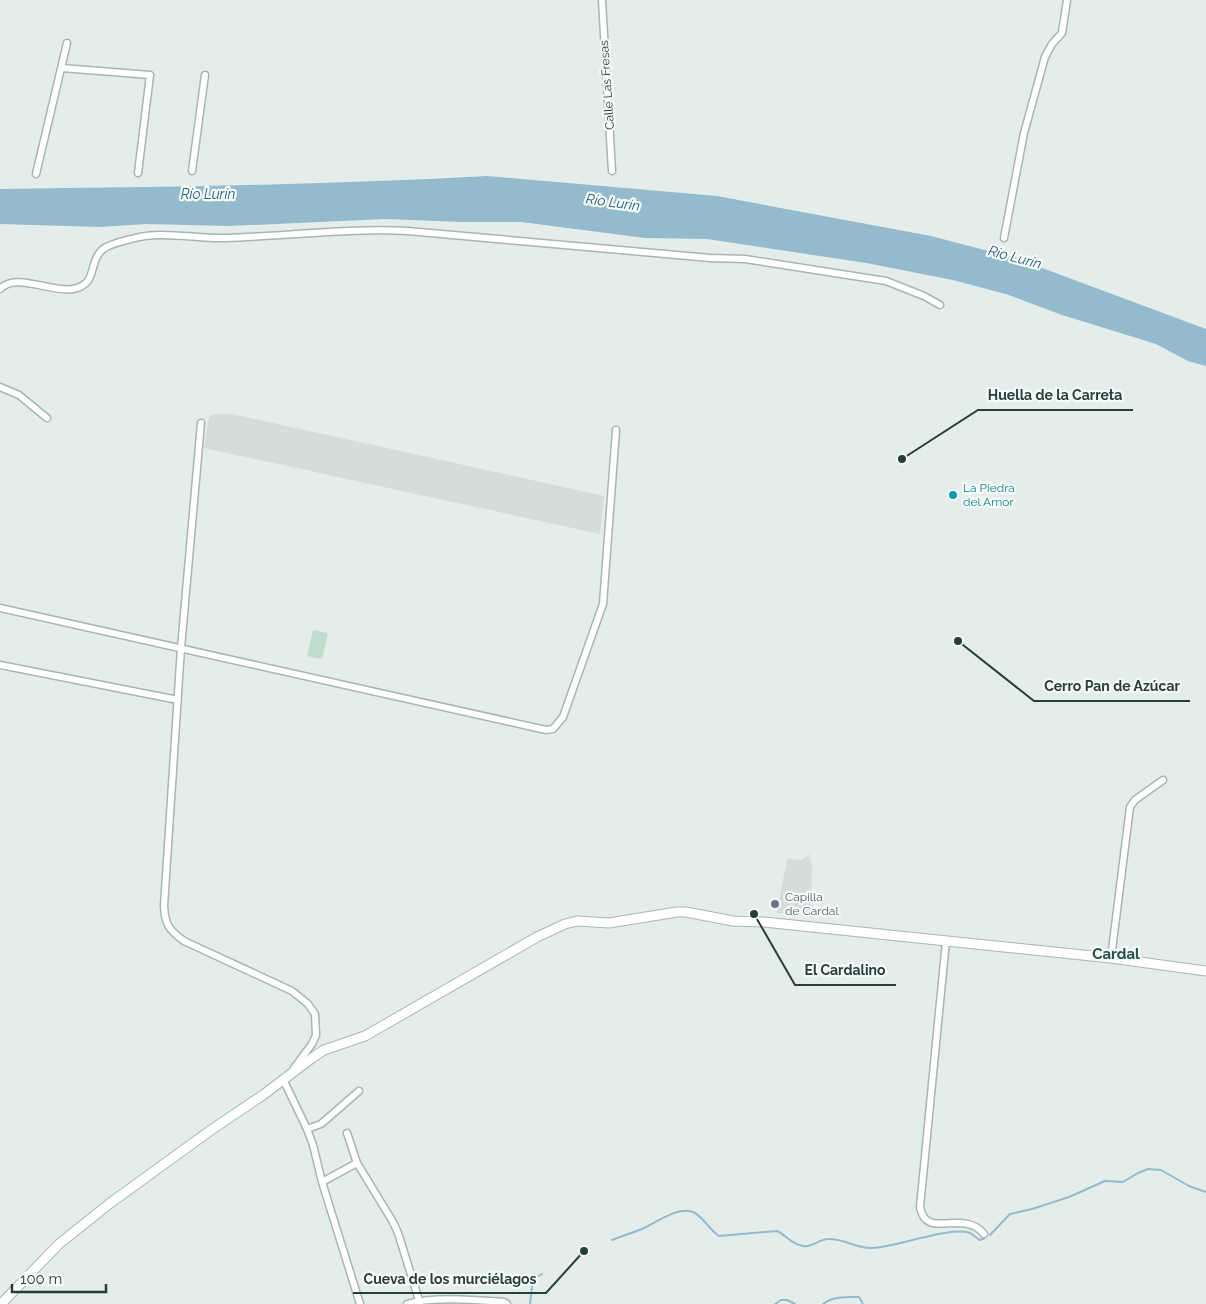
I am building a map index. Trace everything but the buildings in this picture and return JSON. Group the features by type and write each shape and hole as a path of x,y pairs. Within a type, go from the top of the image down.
{"street":[{"name":"Calle Las Fresas","path":"602,0 612,171"},
{"path":"1004,238 1024,133 1045,57 1052,44 1062,33 1067,0"},
{"path":"36,174 67,43"},
{"path":"62,68 150,75 138,173"},
{"path":"192,171 205,75"},
{"path":"0,289 4,284 14,282 70,290 82,286 90,279 95,260 103,249 134,238 158,236 223,238 378,229 408,230 787,265 886,281 924,296 940,306"},
{"path":"0,387 19,395 47,418"},
{"path":"201,423 181,648 164,906 165,920 171,932 184,941 292,991 308,1004 315,1014 316,1035 312,1044 287,1076"},
{"path":"0,608 546,730 553,729 563,717 604,604 616,430"},
{"path":"0,665 178,700"},
{"path":"1111,958 1130,807 1135,800 1163,780"},
{"path":"1,1304 59,1244 109,1204 324,1050 365,1036 537,937 565,924 577,921 610,923 686,912 733,921 764,922 1111,958 1206,970"},
{"path":"946,941 920,1208 921,1215 932,1224 964,1222 972,1224 984,1234"},
{"path":"287,1076 313,1145 322,1182 360,1304"},
{"path":"307,1129 321,1124 359,1091"},
{"path":"347,1133 357,1163 393,1222 419,1300"},
{"path":"322,1182 357,1163"},
{"path":"408,1304 419,1300 483,1300 507,1304"}],"shaded area":[{"path":"213,414 232,414 604,496 600,534 204,448 209,417"},
{"path":"809,854 812,867 810,915 777,913 787,859 802,860"}],"green space":[{"path":"313,630 328,633 322,659 307,656"}],"water":[{"name":"Río Lurín","path":"487,176 717,196 931,236 1015,258 1206,329 1206,366 1188,361 1156,344 1062,315 1009,295 953,280 866,263 707,239 645,238 521,222 385,219 229,226 146,224 100,227 0,224 0,189 304,184"}],"waterway":[{"path":"990,1235 1010,1214 1069,1197 1105,1181 1123,1182 1148,1169 1161,1170 1189,1186 1206,1192"},
{"path":"612,1240 642,1229 680,1211 697,1214 719,1236 777,1231 796,1244 803,1246 809,1246 825,1239 834,1239 861,1247 872,1248 950,1232 970,1233 980,1240 985,1238"},
{"path":"530,1304 533,1279 542,1274"},
{"path":"823,1304 836,1298 850,1297 859,1297 863,1304"},
{"path":"775,1304 781,1300 787,1300 795,1304"}],"place":[{"name":"Huella de la Carreta","path":"902,459"},
{"name":"La Piedra del Amor","path":"953,495"},
{"name":"Cerro Pan de Azúcar","path":"958,641"},
{"name":"Capilla de Cardal","path":"775,904"},
{"name":"El Cardalino","path":"754,914"},
{"name":"Cueva de los murciélagos","path":"584,1251"}],"district":[{"name":"Cardal","path":"1116,954"}]}
